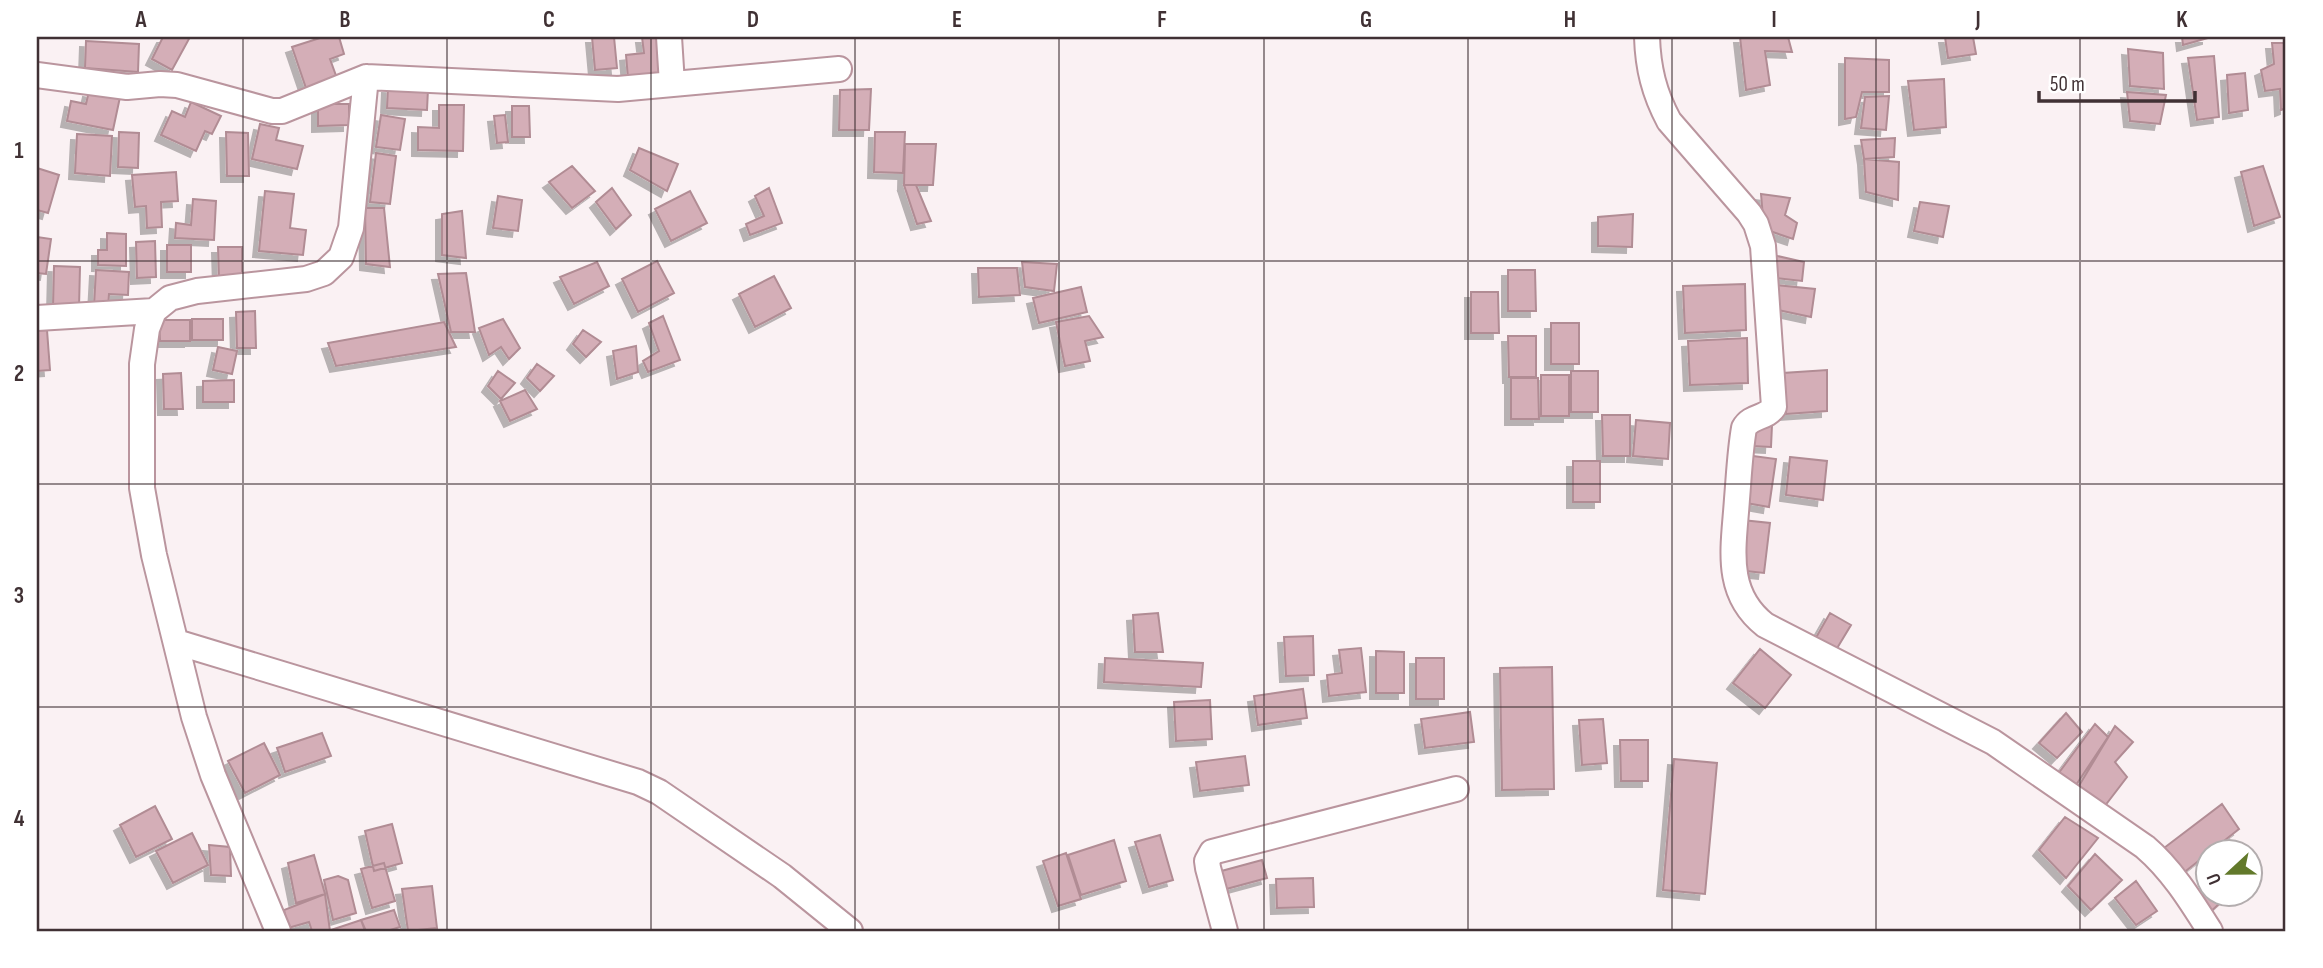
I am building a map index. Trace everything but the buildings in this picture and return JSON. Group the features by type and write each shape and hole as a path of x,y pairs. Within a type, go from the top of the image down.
{"street":[{"path":"670,37 672,84"},
{"path":"1647,37 1648,65 1659,103 1669,121 1756,224 1763,246 1774,407 1767,414 1751,419 1744,428 1733,554 1734,575 1750,613 1765,625 1993,742 2145,847 2161,860 2210,931"},
{"path":"37,75 127,87 177,85 272,111 282,111 366,76 606,88 839,69"},
{"path":"278,931 213,775 194,717 155,555 142,488 142,364 147,329 154,311 170,298 197,291 306,279 324,273 341,257 351,228 366,76"},
{"path":"37,318 154,311"},
{"path":"176,642 638,782 659,792 782,876 850,931"},
{"path":"1225,931 1208,868 1207,861 1212,852 1456,789"}]}
